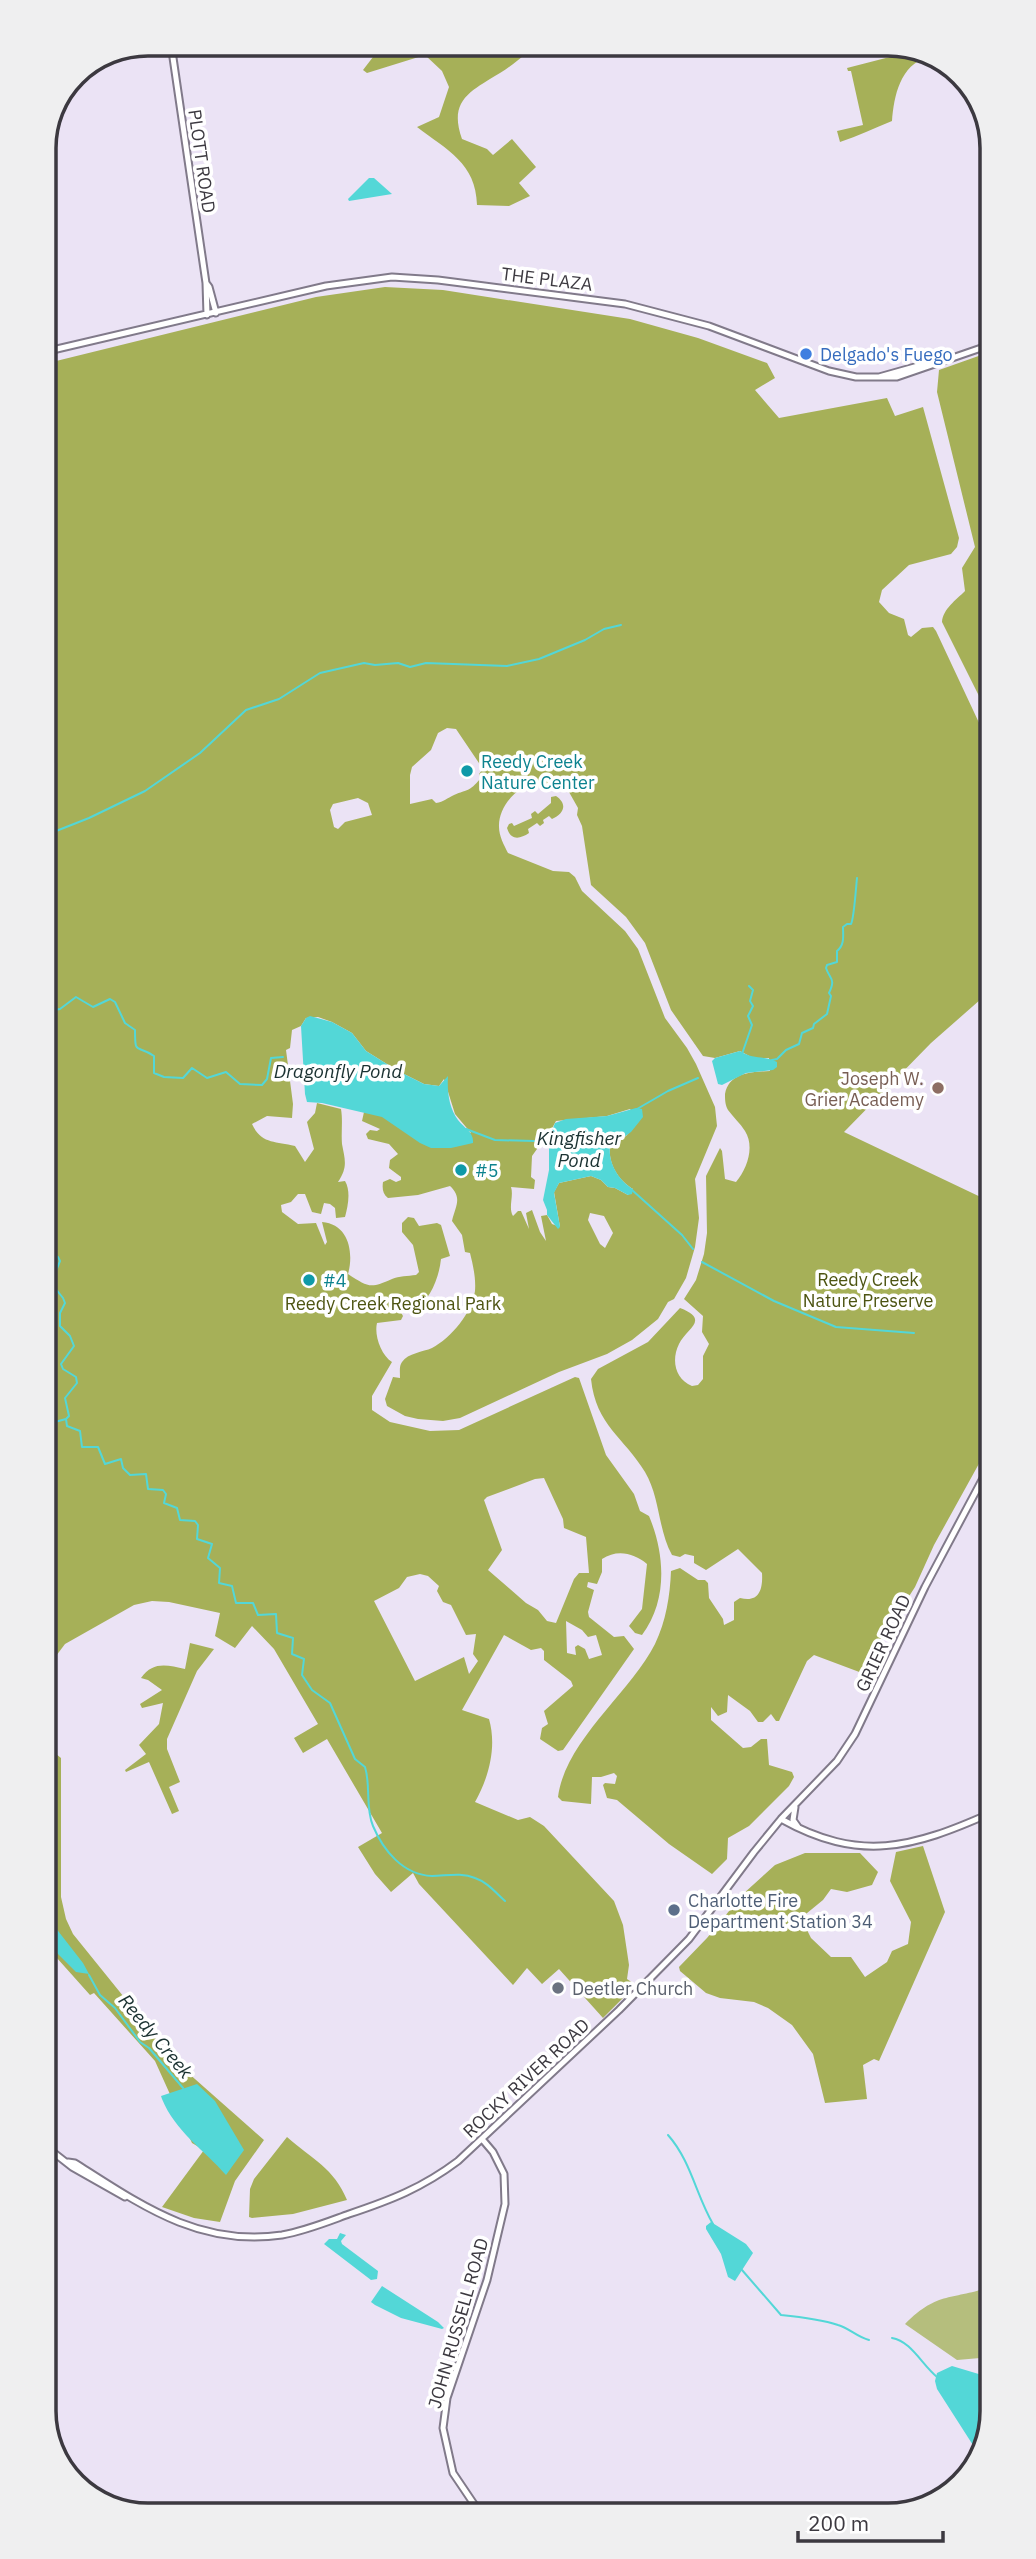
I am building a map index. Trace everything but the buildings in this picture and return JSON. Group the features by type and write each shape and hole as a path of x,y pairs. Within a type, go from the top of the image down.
{"street":[{"name":"PLOTT ROAD","path":"172,56 206,283 207,315"},
{"name":"THE PLAZA","path":"56,349 346,282 384,278 424,278 586,298 644,309 747,339 829,371 856,377 897,377 980,348"},
{"name":"PLOTT ROAD","path":"206,283 216,313"},
{"name":"GRIER ROAD","path":"781,1819 837,1761 855,1734 925,1587 980,1484"},
{"path":"795,1805 793,1820 800,1829"},
{"path":"781,1819 840,1844 886,1847 934,1836 980,1817"},
{"name":"ROCKY RIVER ROAD","path":"56,2154 72,2167 120,2195 175,2222 236,2236 283,2235 407,2194 441,2174 482,2139 619,2010 688,1939 781,1819"},
{"name":"JOHN RUSSELL ROAD","path":"473,2503 453,2473 443,2428 447,2398 487,2280 505,2204 504,2174 493,2152 482,2139"}],"shaded area":[{"path":"980,2290 980,2358 957,2360 905,2324 937,2301"}],"green space":[{"path":"374,56 422,56 367,73 363,70"},
{"path":"426,56 523,56 465,98 460,106 458,126 462,139 487,149 493,155 512,139 536,167 519,183 530,196 509,206 477,205 471,178 465,168 449,151 417,127 439,117 449,87 442,71"},
{"path":"894,56 918,61 900,83 892,121 840,142 837,131 863,125 851,71 847,68"},
{"path":"385,287 443,290 630,319 698,338 767,363 775,378 755,390 779,418 887,398 895,416 923,407 959,538 957,547 951,554 909,565 882,590 879,602 889,613 904,619 911,637 922,628 933,627 980,725 980,1000 931,1043 844,1132 980,1197 980,1462 934,1545 915,1587 906,1601 892,1610 892,1618 862,1673 814,1655 807,1661 779,1721 771,1714 763,1722 758,1722 750,1711 728,1695 727,1712 718,1716 711,1707 711,1720 743,1748 751,1747 761,1739 767,1739 769,1765 792,1772 794,1777 789,1786 749,1826 728,1838 727,1859 712,1874 669,1844 617,1800 607,1798 603,1785 615,1784 617,1776 614,1773 592,1777 591,1804 562,1801 558,1797 563,1776 585,1737 630,1681 655,1644 667,1608 671,1571 680,1568 708,1583 709,1598 724,1625 734,1620 734,1602 740,1598 756,1597 762,1585 762,1573 738,1549 706,1570 694,1563 694,1556 672,1555 650,1482 637,1460 605,1420 594,1395 591,1379 598,1369 648,1342 680,1308 689,1312 695,1321 679,1344 675,1356 676,1368 682,1379 692,1386 698,1385 703,1379 703,1356 709,1344 702,1332 703,1316 684,1299 696,1280 704,1254 707,1233 706,1176 720,1148 725,1179 736,1182 743,1171 748,1158 748,1137 728,1110 725,1094 731,1081 737,1077 770,1071 769,1058 753,1058 740,1051 715,1058 703,1056 671,1010 645,943 626,917 591,885 582,826 577,815 578,808 569,792 542,783 525,786 518,791 506,804 500,819 501,837 508,853 553,871 569,872 575,877 582,891 625,931 638,949 665,1018 696,1064 715,1107 717,1126 695,1179 699,1218 695,1247 686,1278 658,1319 632,1340 607,1354 559,1372 460,1418 443,1421 405,1416 387,1406 385,1399 393,1377 400,1378 402,1362 446,1338 460,1324 470,1308 475,1281 470,1253 465,1252 462,1235 452,1221 457,1203 456,1195 450,1186 418,1195 388,1198 383,1191 383,1182 390,1179 396,1182 401,1180 401,1177 389,1168 390,1160 398,1154 389,1144 368,1139 366,1134 370,1130 380,1129 362,1121 364,1112 471,1133 455,1114 444,1079 439,1086 424,1084 366,1051 352,1033 318,1017 306,1018 301,1026 292,1030 290,1048 286,1050 293,1104 292,1118 267,1116 252,1124 264,1138 295,1146 305,1162 314,1149 307,1122 315,1113 317,1103 341,1109 345,1163 338,1182 345,1181 348,1189 345,1217 336,1218 335,1208 324,1203 321,1214 312,1212 305,1194 298,1194 291,1202 281,1205 282,1212 298,1224 316,1223 325,1245 327,1242 322,1222 338,1228 344,1234 350,1249 348,1274 360,1282 374,1285 398,1277 416,1275 419,1272 413,1245 402,1232 402,1223 408,1217 414,1218 419,1226 437,1223 441,1225 450,1256 441,1259 436,1281 429,1295 413,1311 408,1303 398,1307 403,1316 401,1320 377,1323 379,1344 392,1362 372,1396 372,1410 390,1422 430,1431 459,1430 575,1377 579,1378 606,1455 634,1494 640,1511 649,1516 661,1561 660,1592 656,1607 642,1635 635,1633 629,1626 642,1609 647,1564 637,1557 619,1553 602,1559 602,1572 597,1584 588,1582 587,1587 594,1590 589,1617 614,1637 624,1636 634,1649 563,1750 558,1751 540,1739 542,1728 548,1724 544,1711 573,1686 571,1681 544,1660 544,1651 541,1648 531,1650 504,1635 462,1710 489,1719 491,1730 490,1762 475,1802 518,1820 530,1817 544,1826 614,1901 623,1925 629,1965 627,1979 636,1985 603,2018 559,1969 542,1984 527,1968 513,1985 419,1884 413,1873 391,1892 375,1874 358,1847 382,1833 327,1739 303,1753 294,1738 318,1724 274,1649 252,1626 235,1648 215,1636 220,1613 152,1601 134,1605 65,1644 56,1656 56,361 316,297","holes":["447,728 456,729 483,769 479,774 480,779 471,788 441,802 436,803 432,799 410,804 412,767 431,750 438,733","358,798 368,803 372,815 345,822 338,829 334,827 330,810 333,804","630,1109 639,1121 626,1136 610,1147 611,1160 616,1171 633,1189 628,1195 591,1176 559,1183 554,1192 560,1227 552,1224 547,1215 541,1216 546,1241 532,1210 526,1213 529,1229 521,1211 513,1216 511,1187 534,1189 535,1180 531,1177 532,1156 537,1149 535,1143 538,1135 550,1132 556,1121 607,1116","590,1213 604,1216 613,1233 605,1248 600,1244 588,1220","544,1478 563,1519 564,1528 586,1537 589,1573 579,1573 574,1579 556,1623 547,1621 538,1610 488,1570 502,1550 484,1500 535,1479","420,1574 428,1576 439,1586 437,1591 443,1602 451,1605 466,1635 476,1634 473,1654 478,1661 469,1674 464,1657 415,1681 374,1601 399,1588 407,1577","566,1621 582,1630 588,1637 596,1635 602,1655 589,1659 585,1649 578,1645 575,1647 576,1655 567,1653"]},
{"path":"980,355 980,698 942,622 947,609 965,591 962,568 975,547 937,392 939,370"},
{"path":"556,796 563,805 559,814 552,819 549,816 540,826 537,823 522,837 511,835 507,828 509,824 514,826 532,818 531,814 535,811 538,814 551,803 551,797"},
{"path":"190,1643 214,1649 197,1671 167,1739 167,1749 180,1782 169,1787 179,1811 172,1814 149,1762 126,1772 125,1770 146,1754 139,1745 159,1724 163,1703 142,1708 140,1704 162,1690 141,1678 155,1667 185,1669"},
{"path":"56,1754 61,1758 61,1897 73,1934 178,2064 264,2140 235,2181 220,2222 194,2218 162,2207 204,2150 192,2143 155,2061 94,1993 90,1995 56,1957"},
{"path":"923,1846 945,1912 879,2061 874,2059 863,2065 867,2099 825,2103 813,2054 792,2025 768,2008 754,2002 720,1998 706,1993 680,1971 679,1967 743,1894 775,1865 805,1853 860,1853 878,1872 872,1885 847,1892 831,1889 823,1900 801,1918 811,1938 831,1957 851,1957 865,1977 887,1962 892,1951 908,1944 911,1922 890,1881 896,1852"},
{"path":"287,2137 329,2172 347,2200 293,2214 249,2217 250,2189 254,2179"}],"water":[{"path":"369,178 374,178 392,194 349,201 348,199"},
{"name":"Dragonfly Pond","path":"310,1016 332,1022 352,1033 366,1051 424,1084 439,1086 448,1076 452,1110 471,1133 473,1143 451,1148 431,1148 382,1117 307,1102 301,1026"},
{"path":"740,1051 777,1062 777,1067 773,1070 746,1073 722,1085 718,1084 712,1061"},
{"name":"Kingfisher Pond","path":"636,1108 642,1109 643,1117 631,1132 610,1147 613,1165 623,1181 633,1189 632,1194 608,1187 591,1176 559,1183 554,1193 560,1227 558,1229 547,1215 543,1200 549,1170 549,1138 555,1123 566,1119 607,1116"},
{"path":"56,1928 89,1974 76,1972 56,1952"},
{"path":"197,2084 215,2101 244,2150 226,2175 182,2131 161,2096"},
{"path":"711,2222 746,2244 753,2253 735,2281 728,2277 721,2254 706,2229"},
{"path":"340,2233 346,2235 341,2241 342,2244 378,2271 377,2279 371,2280 324,2244 329,2239 337,2239"},
{"path":"382,2286 444,2328 401,2318 375,2305 371,2302"},
{"path":"952,2366 980,2374 979,2423 973,2445 937,2389 937,2373"}],"waterway":[{"path":"56,831 145,791 200,753 246,710 279,699 320,673 364,663 398,663 410,667 426,663 507,666 539,659 604,629 621,625"},
{"path":"772,1060 799,1044 802,1033 813,1028 814,1024 827,1014 832,982 826,968 827,965 837,962 837,951 843,940 843,927 851,924 857,878"},
{"path":"742,1054 752,1025 748,1016 753,1006 750,1001 753,990 749,986"},
{"path":"56,1010 76,997 93,1007 110,999 115,1002 125,1023 135,1030 136,1046 154,1056 154,1073 164,1077 183,1078 192,1068 207,1078 226,1072 240,1084 262,1085 267,1079 271,1058 283,1057"},
{"path":"637,1109 698,1078"},
{"path":"466,1129 495,1140 534,1141"},
{"path":"632,1190 682,1235 693,1249"},
{"name":"Reedy Creek","path":"56,1256 60,1261 56,1271"},
{"path":"702,1262 774,1301 836,1327 914,1333"},
{"name":"Reedy Creek","path":"56,1289 65,1303 60,1313 60,1326 70,1336 74,1346 61,1364 63,1369 76,1377 77,1383 65,1398 69,1416 56,1422"},
{"path":"66,1419 67,1426 80,1431 82,1447 98,1447 105,1464 121,1459 123,1468 130,1475 146,1474 148,1489 163,1490 166,1494 164,1503 177,1508 180,1520 195,1521 198,1525 197,1539 212,1544 208,1558 220,1568 219,1583 232,1586 236,1603 253,1603 258,1615 276,1614 277,1633 293,1638 292,1654 304,1659 302,1675 312,1690 330,1703 355,1759 365,1767 371,1819 377,1835 395,1860 422,1875 470,1876 491,1888 505,1901"},
{"name":"Reedy Creek","path":"89,1975 100,1995 115,2008 140,2042 149,2048 183,2088"},
{"path":"668,2135 688,2167 713,2224"},
{"path":"742,2270 781,2315 810,2318 842,2326 869,2340"},
{"path":"892,2338 911,2348 937,2377"}],"place":[{"name":"Delgado's Fuego","path":"806,354"},
{"name":"Reedy Creek Nature Center","path":"467,771"},
{"name":"Joseph W. Grier Academy","path":"938,1088"},
{"name":"#5","path":"461,1170"},
{"name":"#4","path":"309,1280"},
{"name":"Charlotte Fire Department Station 34","path":"674,1910"},
{"name":"Deetler Church","path":"558,1988"}],"park label":[{"name":"Reedy Creek Nature Preserve","path":"868,1289"},
{"name":"Reedy Creek Regional Park","path":"393,1303"}]}
